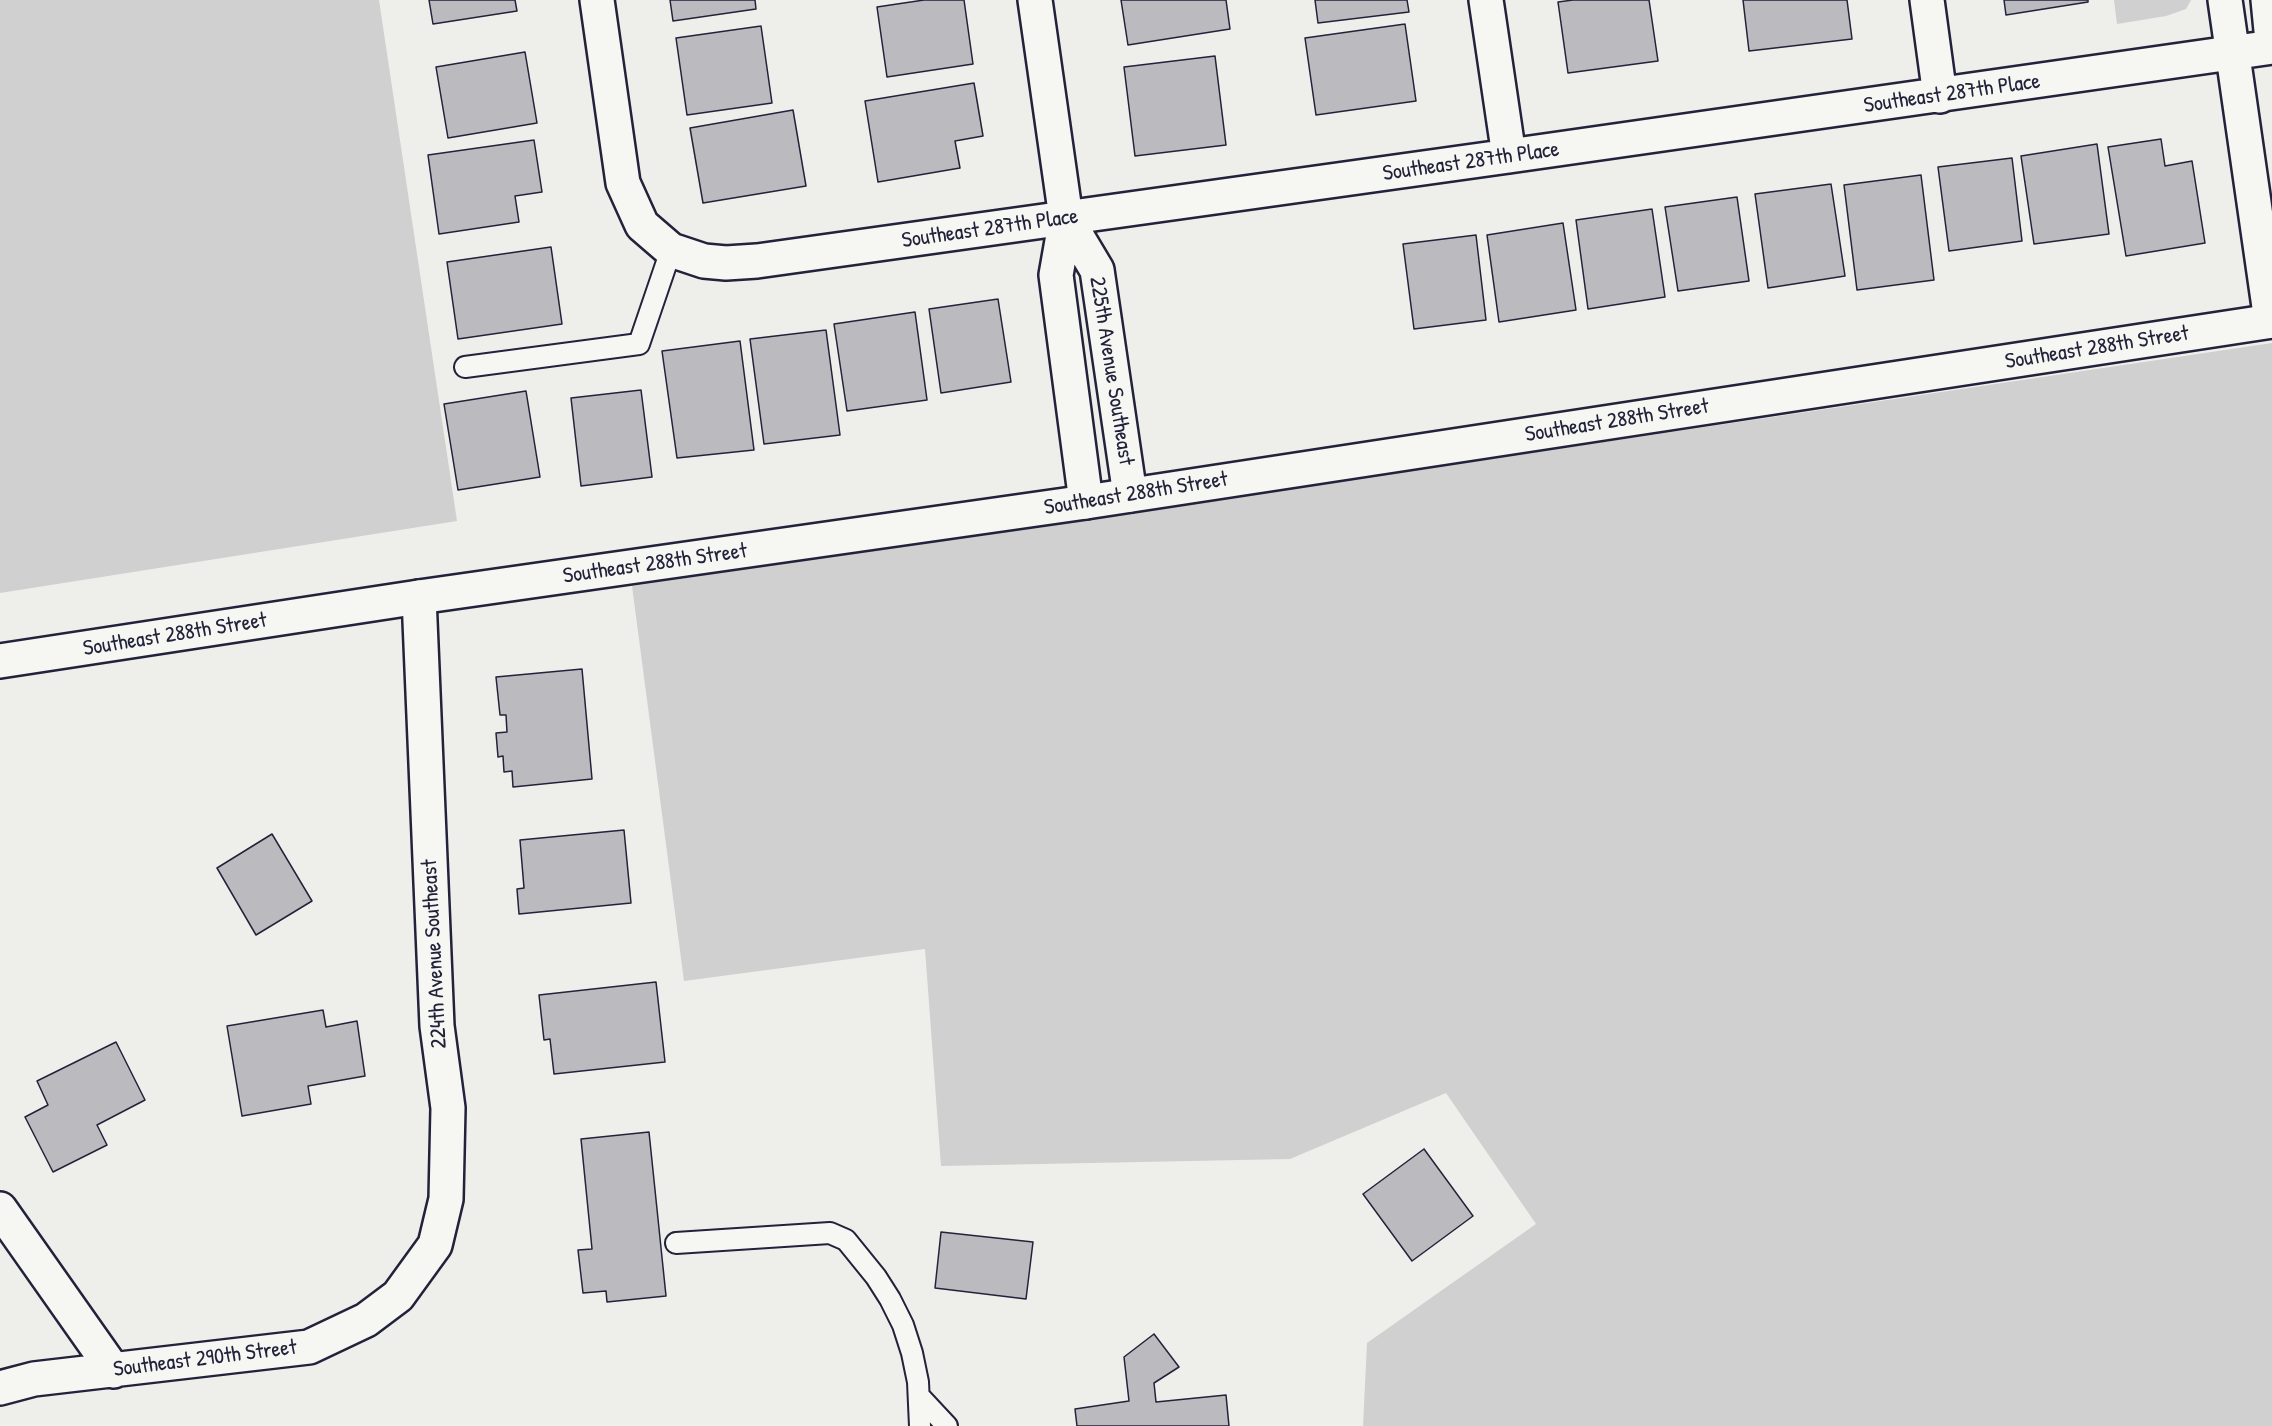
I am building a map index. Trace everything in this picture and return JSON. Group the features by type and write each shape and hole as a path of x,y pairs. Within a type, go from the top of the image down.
{"street":[{"path":"597,0 623,183 642,225 671,250"},
{"name":"225th Avenue Southeast","path":"1035,0 1066,218 1056,275 1086,502"},
{"path":"1486,0 1509,156"},
{"path":"1927,0 1940,96"},
{"path":"2225,0 2271,321"},
{"path":"2268,0 2272,41"},
{"name":"Southeast 287th Place","path":"671,250 704,261 726,263 758,261 2272,48"},
{"name":"225th Avenue Southeast","path":"1066,218 1097,270 1130,495"},
{"name":"Southeast 288th Street","path":"0,662 419,597 1086,502 2271,321"},
{"name":"224th Avenue Southeast","path":"398,1296 435,1245 446,1199 448,1108 437,1026 419,597"},
{"path":"0,1209 114,1371"},
{"name":"Southeast 290th Street","path":"0,1388 34,1379 309,1347 366,1320 398,1296"}],"lane":[{"path":"465,367 639,344 671,250"},
{"path":"676,1243 830,1233 838,1235 853,1246 890,1299 903,1325 912,1353 919,1396 920,1426"},
{"path":"919,1396 947,1426"}],"shaded area":[{"path":"0,0 379,0 457,521 0,593"},
{"path":"2114,0 2191,0 2186,9 2166,16 2117,24"},
{"path":"2272,343 2272,1426 1363,1426 1367,1343 1536,1224 1446,1093 1290,1159 941,1166 925,949 684,981 632,586"}],"building":[{"path":"429,0 515,0 517,11 433,24"},
{"path":"670,0 755,0 756,9 673,21"},
{"path":"924,0 964,0 973,64 887,77 877,7"},
{"path":"1121,0 1226,0 1230,29 1128,45"},
{"path":"1315,0 1407,0 1409,12 1318,23"},
{"path":"1649,0 1658,61 1568,73 1558,2"},
{"path":"1743,0 1847,0 1852,39 1749,51"},
{"path":"2004,0 2088,0 2088,2 2006,15"},
{"path":"1405,24 1416,101 1316,115 1305,38"},
{"path":"761,26 772,103 687,115 676,38"},
{"path":"525,52 537,123 448,138 436,67"},
{"path":"1215,56 1226,145 1135,156 1124,67"},
{"path":"974,83 983,136 955,141 960,168 878,182 865,101"},
{"path":"793,110 806,186 703,203 690,128"},
{"path":"2161,139 2165,166 2192,161 2205,243 2126,256 2108,147"},
{"path":"534,140 542,192 515,196 519,222 439,234 428,155"},
{"path":"2097,144 2109,234 2034,244 2021,156"},
{"path":"2012,158 2022,241 1949,251 1938,167"},
{"path":"1921,175 1934,280 1857,290 1844,185"},
{"path":"1831,184 1845,276 1768,288 1755,194"},
{"path":"1737,197 1749,281 1678,291 1665,207"},
{"path":"1652,209 1665,297 1588,309 1576,220"},
{"path":"1563,223 1576,310 1499,322 1487,235"},
{"path":"1476,235 1486,320 1414,329 1403,244"},
{"path":"551,247 562,324 458,339 447,262"},
{"path":"998,299 1011,382 941,393 929,309"},
{"path":"915,312 927,400 847,411 834,324"},
{"path":"826,330 840,435 764,444 750,339"},
{"path":"740,341 754,450 677,458 662,351"},
{"path":"641,390 652,477 581,486 571,398"},
{"path":"526,391 540,477 458,490 444,404"},
{"path":"582,669 592,779 513,787 512,771 504,772 503,756 498,757 496,733 507,732 506,715 500,715 496,677"},
{"path":"624,830 631,903 519,914 517,889 524,888 520,840"},
{"path":"272,834 312,901 256,935 217,868"},
{"path":"656,982 665,1062 554,1074 550,1039 544,1040 539,995"},
{"path":"323,1010 326,1027 357,1021 365,1076 308,1086 311,1104 242,1116 227,1026"},
{"path":"116,1042 145,1100 97,1125 107,1145 53,1172 25,1117 48,1105 37,1081"},
{"path":"649,1132 666,1296 607,1302 606,1291 583,1293 578,1250 592,1249 581,1139"},
{"path":"1424,1149 1473,1216 1412,1261 1363,1194"},
{"path":"941,1232 1033,1242 1026,1299 935,1288"},
{"path":"1154,1334 1179,1367 1154,1383 1156,1402 1226,1395 1229,1426 1077,1426 1075,1409 1129,1401 1124,1357"}]}
